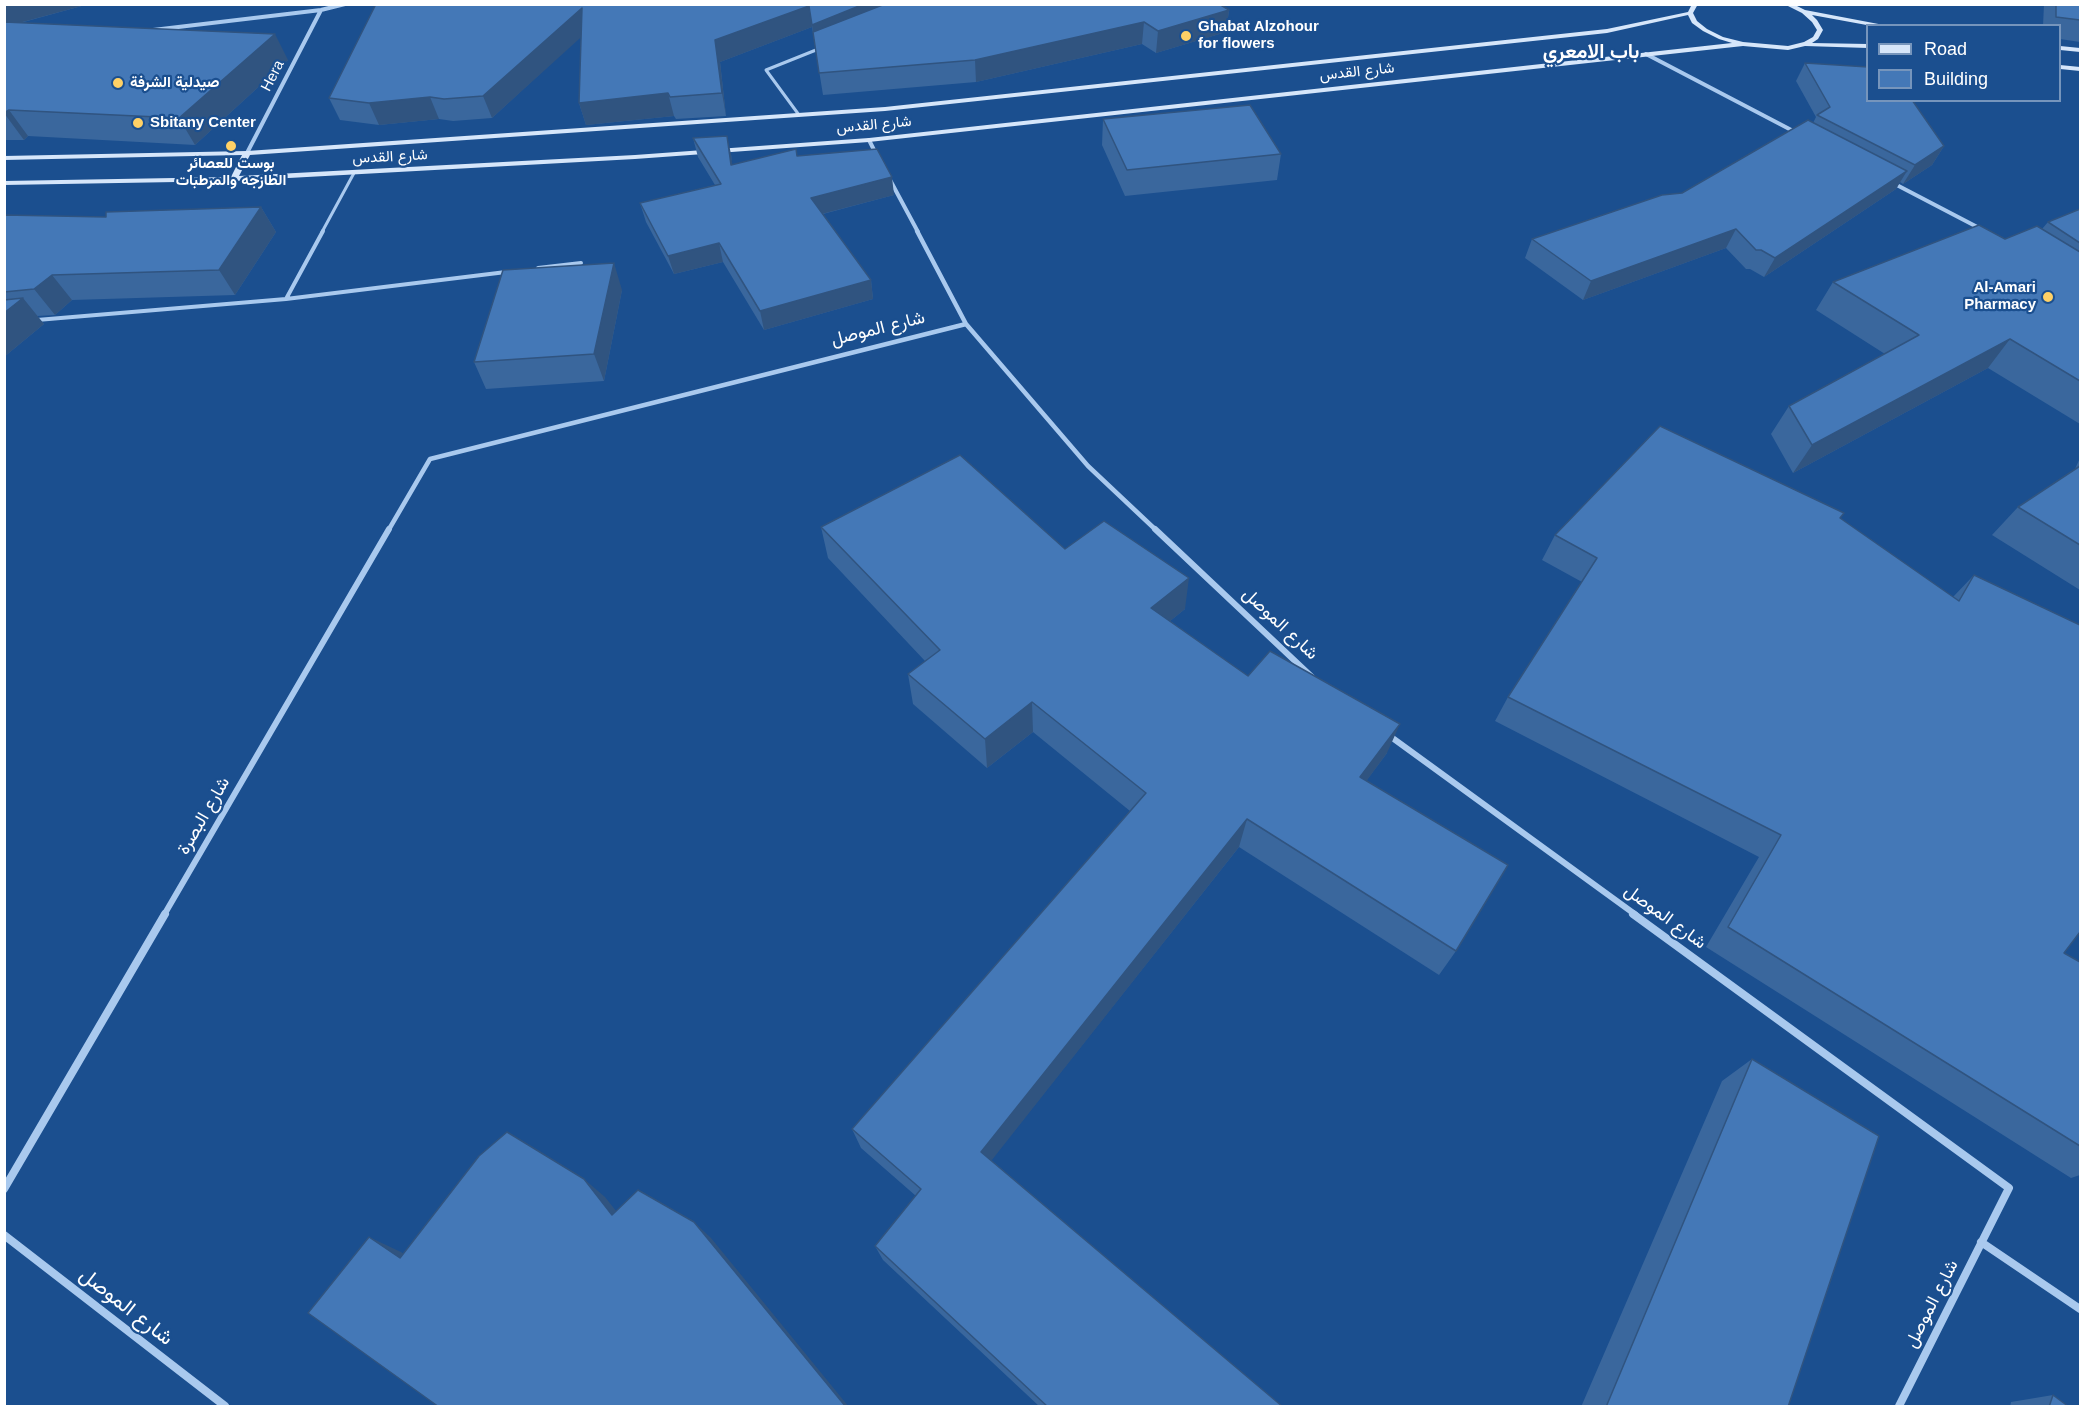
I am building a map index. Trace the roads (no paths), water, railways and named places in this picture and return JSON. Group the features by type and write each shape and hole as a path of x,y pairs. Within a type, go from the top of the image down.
{"main road":[{"path":"1695,4 1690,14 1694,22 1705,30 1743,44 1766,48 1806,45 1866,46"},
{"path":"1786,4 1804,12 1874,24"},
{"path":"1804,12 1815,21 1820,30 1816,38 1806,45"},
{"name":"شارع القدس","path":"4,158 247,153 885,109 1595,32 1690,14"},
{"name":"شارع القدس","path":"4,183 234,179 635,157 869,140 1743,44"},
{"path":"2061,48 2080,50"},
{"path":"2061,67 2080,69"},
{"path":"234,179 247,153"}],"street":[{"path":"144,31 321,10 345,4"},
{"name":"Hera","path":"247,153 321,10"},
{"path":"1646,54 1803,136"},
{"path":"869,140 880,161"},
{"path":"885,171 966,324"},
{"path":"1887,180 1991,234"},
{"name":"شارع الموصل","path":"430,459 966,324 1088,466 1315,680"},
{"name":"شارع البصرة","path":"4,1189 430,459"},
{"name":"شارع الموصل","path":"1382,730 2009,1188 1899,1407"},
{"name":"شارع الموصل","path":"4,1235 225,1407"},
{"path":"1982,1242 2080,1309"}],"lane":[{"path":"799,115 766,70 822,48"},
{"path":"286,299 354,173"},
{"path":"534,269 581,263"},
{"path":"28,321 286,299 510,272"}],"place":[{"name":"Ghabat Alzohour for flowers","path":"1186,36"},
{"name":"صيدلية الشرفة","path":"118,83"},
{"name":"Sbitany Center","path":"138,123"},
{"name":"بوست للعصائر الطازجه والمرطبات","path":"231,146"},
{"name":"Al-Amari Pharmacy","path":"2048,297"}],"district":[{"name":"باب الامعري","path":"1591,52"}]}
